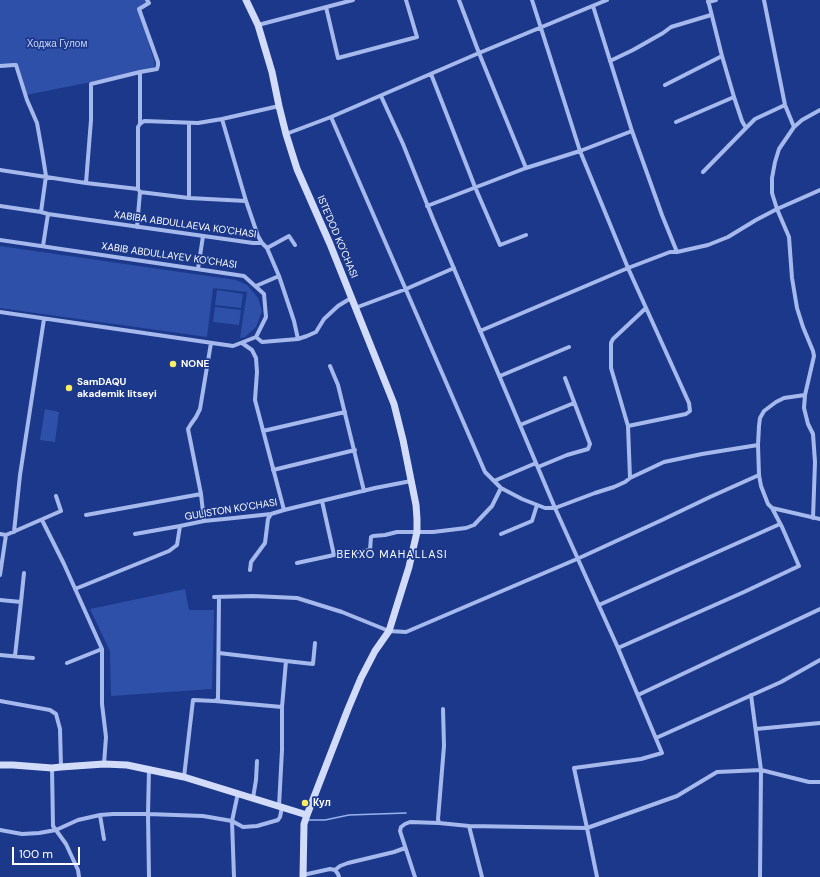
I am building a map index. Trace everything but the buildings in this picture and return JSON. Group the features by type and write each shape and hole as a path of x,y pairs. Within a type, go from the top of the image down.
{"street":[{"path":"86,183 91,120 91,84 157,69 158,62 138,9 149,3 147,0"},
{"name":"ISTE'DOD KO'CHASI","path":"246,0 258,25 272,72 286,134 297,169 330,244 394,404 416,505 417,532 409,567 389,631 375,651 361,678 304,824 303,876"},
{"path":"258,25 353,0"},
{"path":"326,7 338,58 417,37 406,0"},
{"path":"459,0 526,168"},
{"path":"532,0 580,151 628,268 687,397 690,411 686,414 628,426"},
{"path":"286,134 331,117 607,0"},
{"path":"716,0 708,1 711,15 734,97 742,121 746,128"},
{"path":"764,0 785,105 794,127"},
{"path":"593,6 632,131 677,252"},
{"path":"610,61 671,27 711,15"},
{"path":"665,85 722,56"},
{"path":"0,66 16,65 27,100 37,122 46,176 41,212"},
{"path":"137,227 139,191 138,126 140,124 140,72"},
{"path":"431,74 475,187 500,245 526,235"},
{"path":"381,96 403,144 555,508 618,648 662,753 641,759 574,768 597,877"},
{"path":"676,122 734,97"},
{"path":"703,172 755,119 785,105"},
{"path":"140,124 144,121 198,123 279,106"},
{"path":"813,518 815,462 813,434 808,424 804,408 805,395 814,356 797,308 792,278 789,237 772,193 772,178 779,149 794,127 802,120 820,110"},
{"path":"331,117 485,472 501,488 522,499 545,508 555,508 614,487 664,462 758,445"},
{"name":"XABIBA ABDULLAEVA KO'CHASI","path":"0,206 253,244 262,243 258,236 246,201 222,119"},
{"path":"189,123 189,198"},
{"path":"428,206 526,168 580,151 632,131"},
{"path":"0,170 189,198 246,201"},
{"path":"480,331 628,268 670,252 677,252 708,245 728,237 777,209 820,190"},
{"path":"43,246 48,214"},
{"path":"198,269 203,236"},
{"path":"267,248 289,236 295,245"},
{"name":"XABIB ABDULLAYEV KO'CHASI","path":"0,240 244,276 264,294 266,317 256,337"},
{"path":"262,243 267,248 279,276 294,321 298,339"},
{"path":"355,308 406,289 454,268"},
{"path":"256,286 279,276"},
{"path":"0,312 233,346 256,337 262,342 298,339 316,332 324,319 338,306 351,298"},
{"path":"630,478 628,426 611,368 611,343 613,339 646,308"},
{"path":"14,532 20,475 44,318"},
{"path":"204,521 201,494 188,429 200,409 211,343"},
{"path":"242,343 252,350 256,358 257,372 255,400 284,510"},
{"path":"500,376 569,347"},
{"path":"330,366 338,385 364,491"},
{"path":"494,481 537,465 588,449 590,444 565,378"},
{"path":"618,648 799,566 780,524 772,508 768,504 763,492 759,475 758,445 760,418 764,411 784,398 805,395"},
{"path":"520,425 574,403"},
{"path":"263,431 345,412"},
{"path":"273,470 355,450"},
{"path":"214,597 253,596 297,598 342,612 389,631 406,632 577,559 759,475"},
{"name":"GULISTON KO'CHASI","path":"75,588 170,551 177,545 180,526 204,521 271,514 364,491 411,482"},
{"path":"297,563 370,550 371,537 373,536 397,532 433,532 466,528 474,525 492,506 501,488"},
{"path":"86,515 201,494"},
{"path":"0,534 6,535 14,532 61,511 56,496"},
{"path":"322,501 334,556"},
{"path":"501,534 532,521 537,505"},
{"path":"772,508 820,519"},
{"path":"250,570 251,562 265,543 268,519 271,514"},
{"path":"42,520 75,588 102,649 102,704 106,738 104,764"},
{"path":"598,605 780,524"},
{"path":"135,534 180,526"},
{"path":"0,575 6,535"},
{"path":"15,656 24,573"},
{"path":"215,701 218,699 219,597"},
{"path":"0,600 21,602"},
{"path":"638,695 820,609"},
{"path":"218,653 313,664 315,643"},
{"path":"67,663 102,649"},
{"path":"0,655 33,658"},
{"path":"0,830 22,834 39,833 56,830 78,820 100,815 113,814 204,816 232,821 243,827 257,826 278,820 280,818 282,706 286,660"},
{"path":"656,738 781,682 820,660"},
{"path":"751,695 761,770 760,877"},
{"path":"184,777 193,700 282,706"},
{"path":"0,701 50,710 56,714 60,729 61,767"},
{"path":"439,823 438,819 444,746 443,709"},
{"path":"756,729 820,723"},
{"path":"253,798 257,761"},
{"path":"0,765 52,768 104,764 127,765 184,777 307,815"},
{"path":"52,768 53,826 66,844 78,870 79,877"},
{"path":"149,769 149,877"},
{"path":"415,877 400,831 401,827 410,822 469,826 587,828 677,796 717,772 761,770 809,782 820,782"},
{"path":"234,877 232,821 238,793"},
{"path":"100,815 104,839"},
{"path":"469,826 482,877"},
{"path":"303,876 330,869 335,870 348,863 405,848"},
{"path":"335,870 339,877"}],"green space":[{"name":"Ходжа Гулом","path":"0,0 147,0 149,3 139,9 155,64 153,68 117,77 26,95 17,64 0,68"},
{"path":"0,246 236,280 247,285 258,298 262,311 256,327 245,337 240,338 247,292 213,288 207,337 0,308"},
{"path":"217,290 243,294 241,308 215,305"},
{"path":"215,307 241,310 239,325 213,322"},
{"path":"45,409 59,412 55,442 40,440"},
{"path":"185,589 189,610 214,610 212,689 111,696 110,651 90,609"}],"waterway":[{"path":"308,820 325,820 349,815 406,813"}],"place":[{"name":"NONE","path":"173,364"},
{"name":"SamDAQU akademik litseyi","path":"69,388"},
{"name":"Кул","path":"305,803"}],"district":[{"name":"BEKXO MAHALLASI","path":"392,555"}]}
